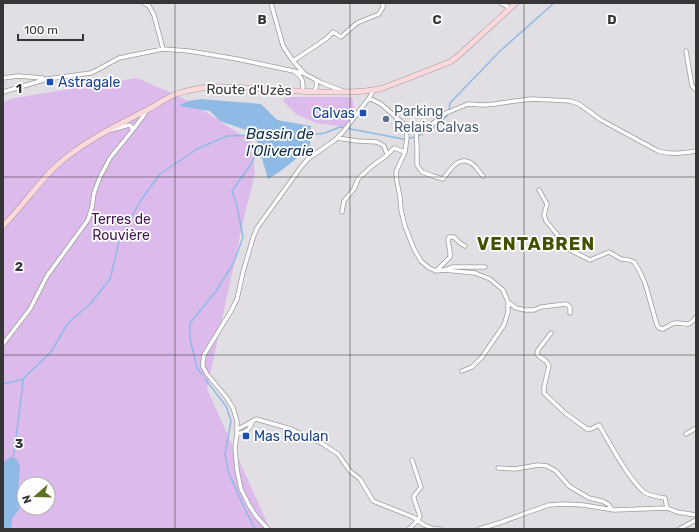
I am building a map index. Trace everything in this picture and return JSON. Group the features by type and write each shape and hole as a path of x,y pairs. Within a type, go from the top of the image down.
{"main road":[{"name":"Route d'Uzès","path":"3,226 67,156 90,141 174,95 196,89 222,86 313,92 373,91 450,62 516,3"}],"street":[{"path":"144,3 149,6 154,15 163,50"},
{"path":"271,3 283,46 303,73"},
{"path":"293,61 326,39 333,32 341,37 357,23 380,14 383,3"},
{"path":"501,3 510,8"},
{"path":"3,92 47,79 91,72 119,58 163,50 188,51 303,73 345,92"},
{"path":"686,51 692,86 696,90"},
{"path":"294,71 301,76 303,91"},
{"path":"3,78 18,76 47,79"},
{"path":"303,83 307,78 311,77"},
{"path":"313,92 317,85 316,80"},
{"path":"268,529 256,516 241,489 237,470 235,448 237,421 233,408 227,398 203,367 204,355 237,299 253,238 258,228 301,167 308,159 337,138 373,91"},
{"path":"369,98 381,104 406,126 416,129 422,129 431,125 448,112 468,104 483,105 532,99 570,101 579,104 601,120 658,151 672,154 696,151"},
{"path":"3,344 30,309 47,276 88,220 94,193 110,158 147,110"},
{"path":"134,116 137,119 137,124"},
{"path":"132,131 134,116"},
{"path":"107,132 129,125 132,127 132,131"},
{"path":"406,126 407,138 405,152 396,172 397,182 404,226 414,250 421,261 429,268 436,271 444,270 475,272 490,279 502,290 508,302 516,308 534,310 541,307 566,304 570,307 570,313"},
{"path":"416,129 417,165 422,172 443,179 457,163 465,160 472,164 483,176"},
{"path":"337,138 377,142 384,146 387,154"},
{"path":"342,212 344,201 354,189 358,179 394,148 405,152"},
{"path":"539,190 547,204 544,215 546,221 570,250 590,260 609,252 621,259 634,262 646,283 659,328 663,329 674,323 691,323 696,317"},
{"path":"436,271 450,257 449,237 454,237 460,244 466,246"},
{"path":"444,270 452,267 485,267"},
{"path":"462,371 472,367 482,357 504,325 508,312 508,302"},
{"path":"551,333 538,350 537,354 546,360 549,366 544,393 565,413 587,429 591,429 599,425 619,459 637,484 645,492 653,496 665,498 667,508"},
{"path":"237,429 256,419 262,420 291,429 323,444 338,454 350,471 360,478 373,501 418,520 424,525 434,529 441,529"},
{"path":"237,434 249,429 254,420"},
{"path":"686,434 696,428"},
{"path":"410,529 420,516 414,496 420,487 412,460"},
{"path":"498,468 515,469 538,465 547,466 556,471 569,486 589,498 608,504 614,510"},
{"path":"479,529 549,505 564,504 583,505 614,510 667,508 677,512 696,515"},
{"path":"679,529 696,520"}],"green space":[{"name":"Terres de Rouvière","path":"137,78 187,100 251,141 255,173 207,389 270,529 3,529 3,102 15,98"},
{"name":"Bassin de l'Oliveraie","path":"352,97 355,114 345,127 316,123 296,114 283,101 285,98"}],"water":[{"name":"Bassin de l'Oliveraie","path":"201,99 261,104 277,120 311,126 310,146 290,164 268,179 255,135 252,132 220,121 210,111 179,106 188,101"},
{"path":"10,457 16,459 20,465 19,476 16,476 16,513 12,519 11,529 3,529 3,463"}],"waterway":[{"path":"449,110 450,103 500,51 554,3"},
{"path":"310,135 325,133 340,127 403,139 410,138 427,132 437,125 447,116 447,114"},
{"path":"3,384 23,379 51,352 68,323 90,304 110,279 120,238 141,200 160,174 197,149 227,136 256,135"},
{"path":"202,375 197,368 190,339 190,323 216,291 234,262 243,237 237,206 232,191 251,164 259,149"},
{"path":"13,460 23,379"},
{"path":"205,379 226,406 231,421 225,454 228,471 255,529"}],"place":[{"name":"Astragale","path":"50,82"},
{"name":"Calvas","path":"363,113"},
{"name":"Parking Relais Calvas","path":"386,119"},
{"name":"Mas Roulan","path":"246,436"}],"district":[{"name":"VENTABREN","path":"536,244"}]}
